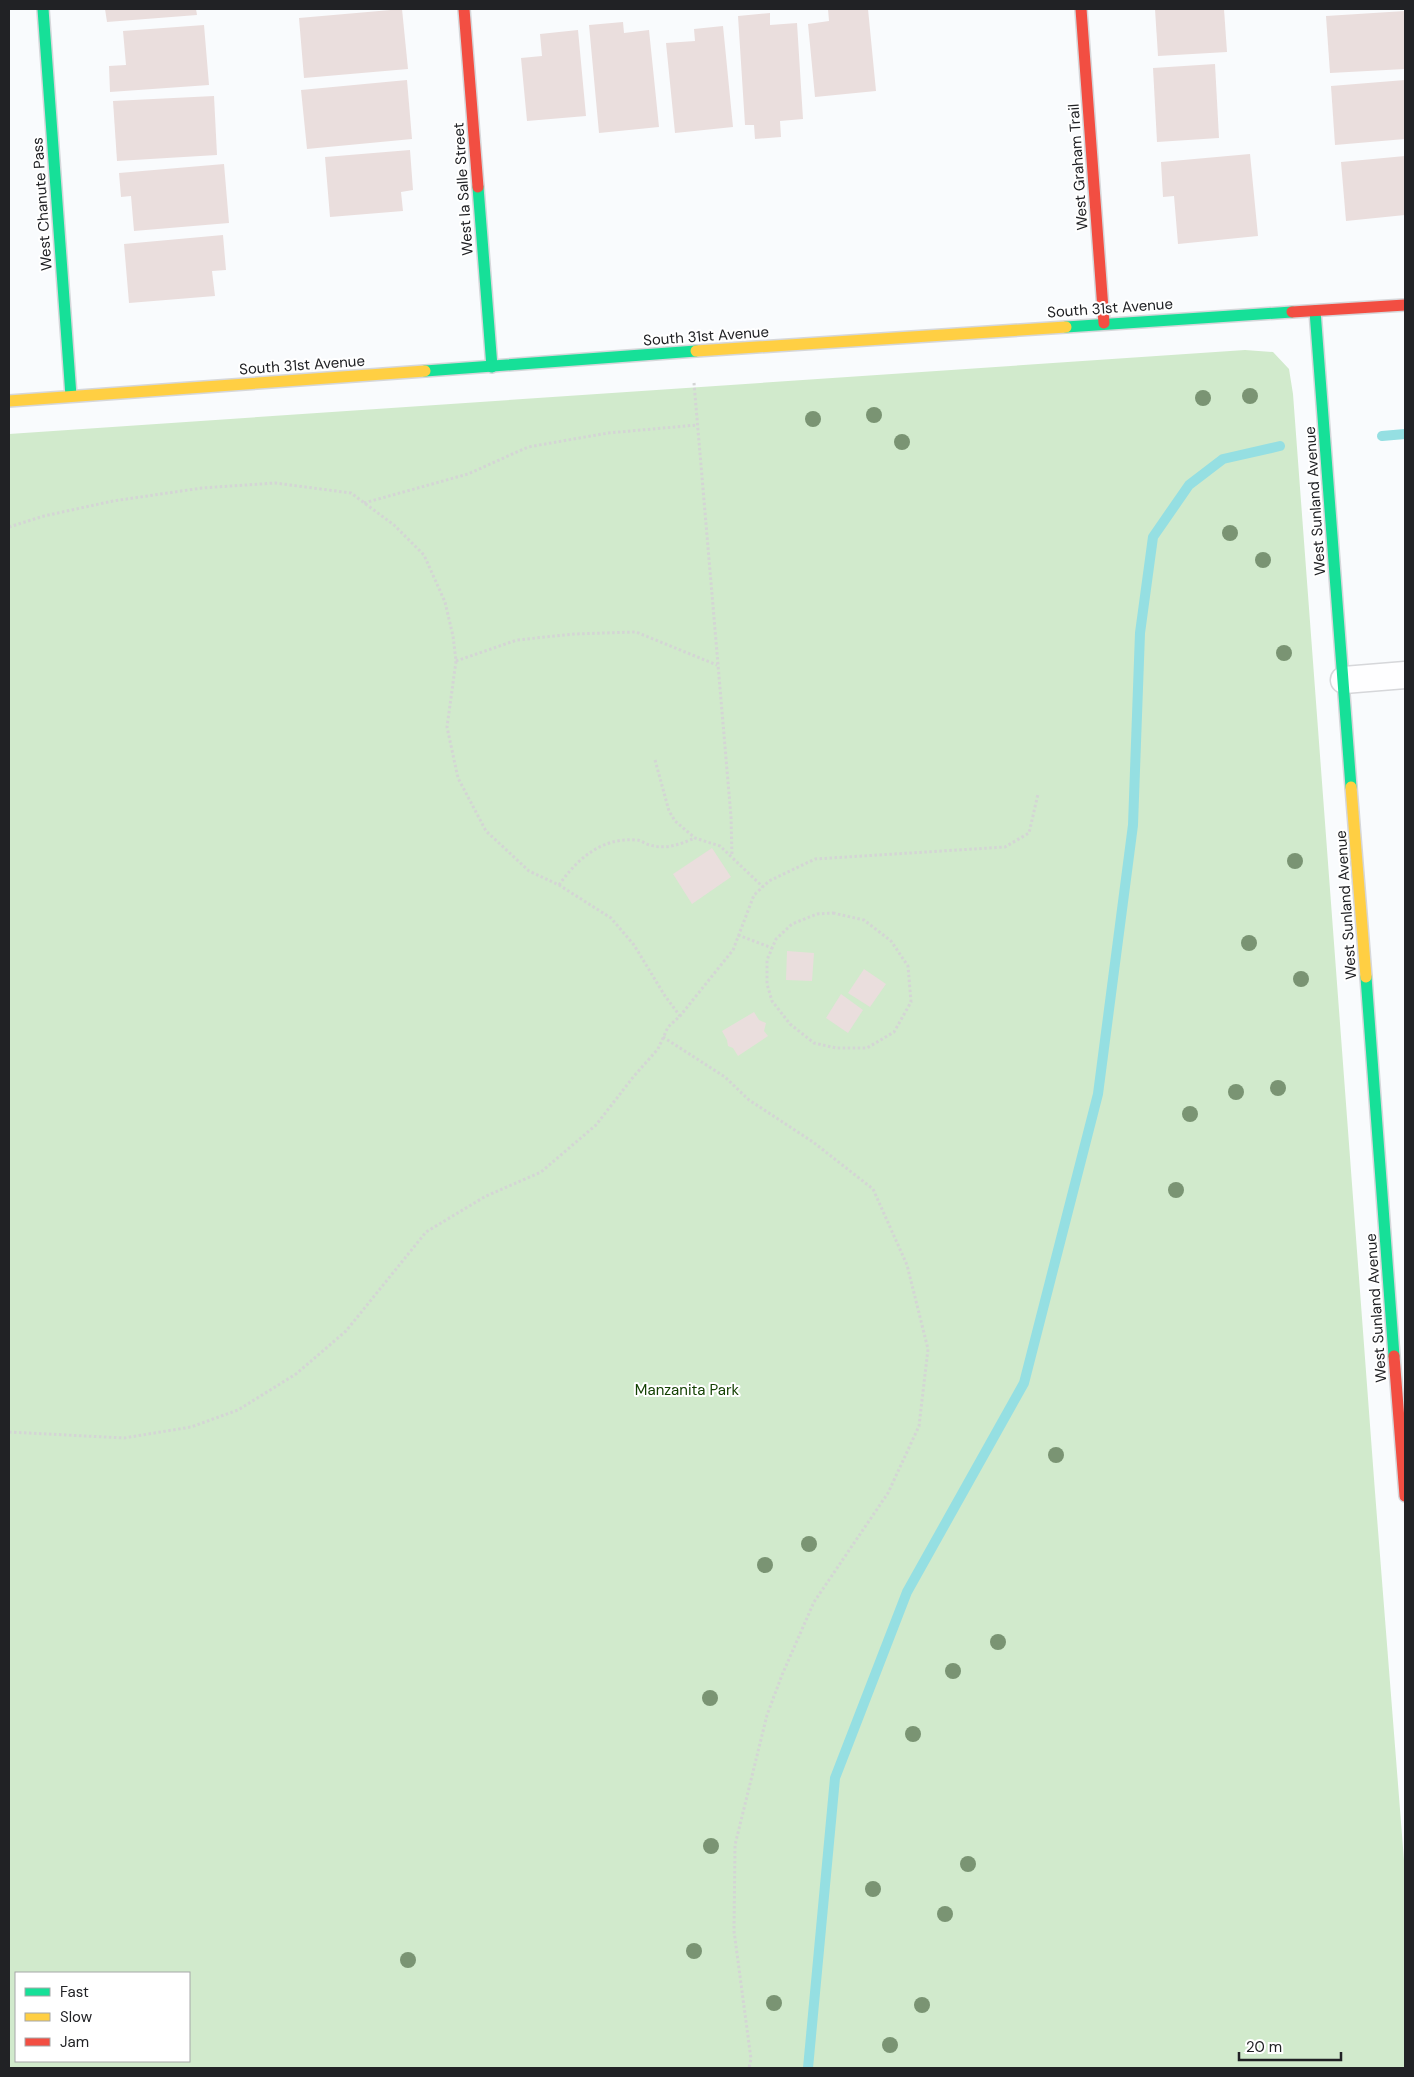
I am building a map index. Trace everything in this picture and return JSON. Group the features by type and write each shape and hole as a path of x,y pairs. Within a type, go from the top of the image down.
{"street":[{"name":"West Chanute Pass","path":"43,9 71,396"},
{"name":"West la Salle Street","path":"464,9 492,367"},
{"name":"West Graham Trail","path":"1082,9 1104,323"},
{"name":"South 31st Avenue","path":"9,401 1104,323 1405,305"},
{"name":"West Sunland Avenue","path":"1315,311 1405,1496"},
{"path":"1344,680 1405,675"}],"path":[{"path":"692,352 731,817 732,856"},
{"path":"364,503 468,474 528,447 608,433 697,425"},
{"path":"9,527 44,516 113,501 202,488 275,483 350,493 394,524 424,556 445,602 454,636 456,661 447,727 458,778 486,831 529,871 559,885 611,918 634,945 664,996 680,1016"},
{"path":"456,661 516,640 574,634 636,632 717,664"},
{"path":"655,760 669,811 675,820 695,838 720,846 764,886"},
{"path":"9,1432 124,1438 191,1427 238,1410 296,1374 346,1331 426,1232 486,1196 540,1172 596,1125 634,1076 658,1049 668,1027 680,1016 733,950 754,895 769,881 815,859 1005,847 1029,832 1038,794"},
{"path":"559,885 568,872 588,853 609,842 636,840 652,846 672,848 695,838"},
{"path":"833,913 864,920 891,941 908,966 911,1002 894,1032 867,1048 836,1048 814,1043 790,1024 772,1001 767,984 768,960 772,948 776,939 792,924 817,914 833,913"},
{"path":"738,935 772,948"},
{"path":"663,1037 726,1077 749,1100 813,1142 873,1189 907,1265 928,1349 919,1426 888,1493 814,1602 782,1675 767,1715 735,1845 734,1931 751,2059 748,2068"}],"green space":[{"name":"Manzanita Park","path":"1245,350 1273,352 1289,369 1293,394 1405,1873 1405,2068 9,2068 9,434"}],"building":[{"path":"105,9 196,9 197,15 107,22"},
{"path":"402,9 408,69 304,78 299,18"},
{"path":"828,9 868,9 876,91 815,97 808,24 829,21"},
{"path":"1155,9 1224,9 1227,52 1158,56"},
{"path":"1405,11 1405,69 1330,73 1326,16"},
{"path":"770,13 770,25 797,23 803,119 780,121 781,137 755,139 754,125 745,125 738,16"},
{"path":"623,22 624,33 649,30 659,127 599,133 589,25"},
{"path":"204,25 209,85 110,92 109,66 126,65 123,31"},
{"path":"723,26 733,127 675,133 666,43 695,41 694,29"},
{"path":"578,30 586,116 527,121 521,58 542,56 540,34"},
{"path":"1215,64 1219,138 1157,142 1153,68"},
{"path":"407,80 412,139 307,149 301,90"},
{"path":"1405,80 1405,139 1335,145 1331,86"},
{"path":"214,96 217,155 117,161 113,101"},
{"path":"410,150 413,190 401,192 403,211 330,217 325,157"},
{"path":"1250,154 1258,236 1178,244 1174,196 1163,197 1161,162"},
{"path":"1405,156 1405,215 1346,221 1341,162"},
{"path":"224,164 229,223 134,231 131,196 121,197 119,173"},
{"path":"223,235 226,270 212,271 215,296 129,303 124,244"},
{"path":"712,848 731,877 692,904 673,874"},
{"path":"787,951 814,953 812,981 786,980"},
{"path":"864,969 886,984 870,1007 848,993"},
{"path":"841,994 863,1010 848,1033 826,1018"},
{"path":"754,1012 759,1020 766,1023 764,1031 768,1036 738,1056 733,1048 728,1046 722,1031"}],"waterway":[{"path":"1382,436 1405,434"},
{"path":"808,2068 835,1778 907,1592 1024,1383 1098,1094 1133,825 1140,633 1153,537 1189,485 1223,459 1280,446"}],"traffic: fast":[{"path":"43,9 71,396"},
{"path":"478,187 492,367"},
{"path":"1315,311 1351,787"},
{"path":"1066,327 1292,312"},
{"path":"425,371 696,351"},
{"path":"1366,977 1394,1356"}],"traffic: slow":[{"path":"696,351 1066,327"},
{"path":"9,401 425,371"},
{"path":"1351,787 1366,977"}],"traffic: jam":[{"path":"464,9 478,187"},
{"path":"1081,9 1104,323"},
{"path":"1292,312 1405,305"},
{"path":"1394,1356 1405,1496"}]}
